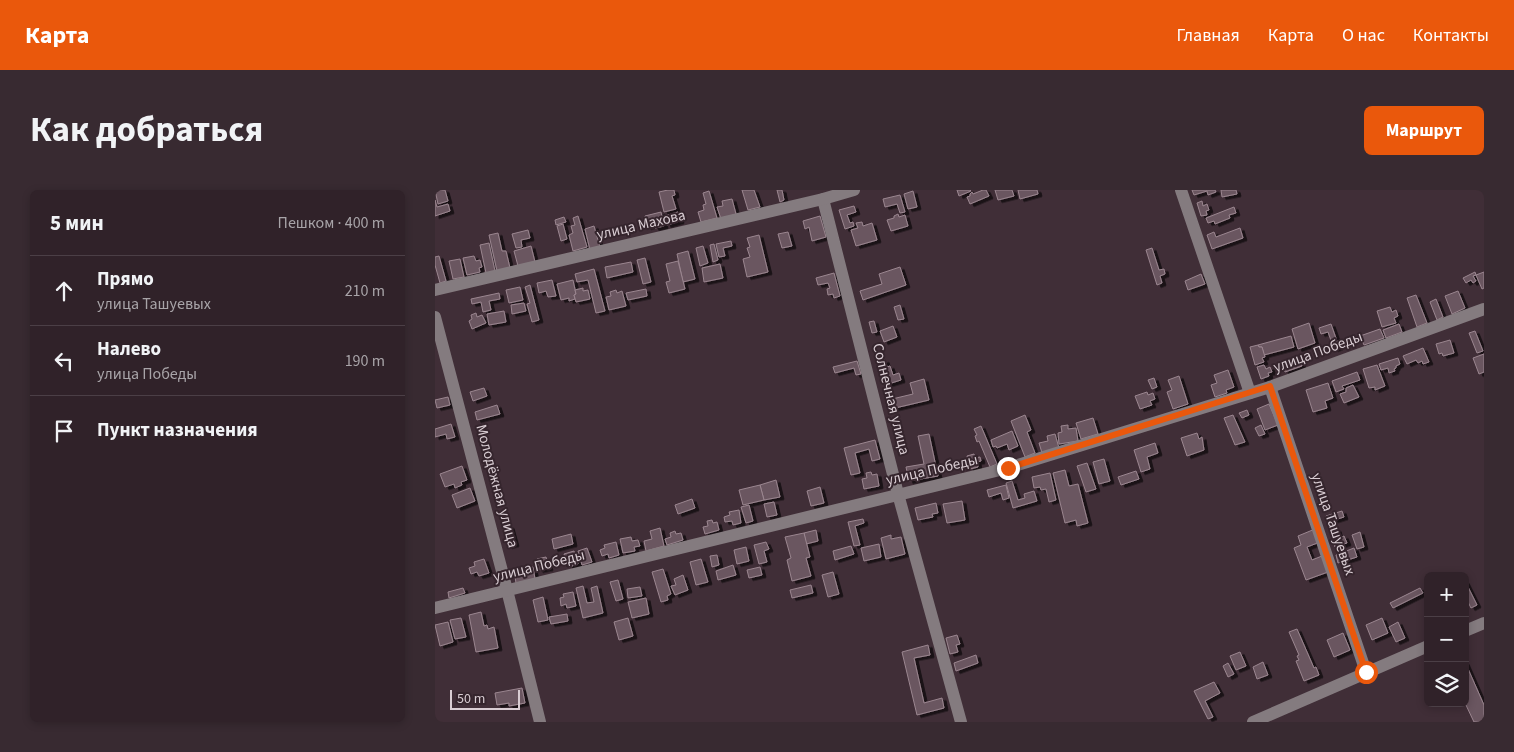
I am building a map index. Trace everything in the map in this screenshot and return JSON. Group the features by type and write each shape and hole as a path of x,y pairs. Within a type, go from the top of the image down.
{"street":[{"name":"улица Махова","path":"435,290 823,199 853,190"},
{"path":"1181,190 1250,393"},
{"name":"Солнечная улица","path":"823,199 898,494 961,722"},
{"name":"улица Победы","path":"435,608 1008,468 1250,393 1484,309"},
{"name":"Молодёжная улица","path":"435,317 540,722"},
{"name":"улица Ташуевых","path":"1270,386 1366,672"},
{"path":"1469,629 1484,623"},
{"path":"1253,722 1424,648"}],"building":[{"path":"435,190 445,190 448,201 438,204"},
{"path":"674,190 675,195 672,196 676,209 664,212 659,192"},
{"path":"742,190 754,190 760,207 748,210"},
{"path":"777,190 782,190 784,200 780,202"},
{"path":"957,190 970,190 971,191 959,196"},
{"path":"986,190 989,196 970,204 967,197 972,192 973,194"},
{"path":"995,190 1012,190 1014,196 998,200"},
{"path":"1018,190 1037,190 1038,194 1020,199"},
{"path":"1192,190 1215,190 1216,192 1208,195 1207,191 1194,195"},
{"path":"1221,190 1236,190 1237,194 1222,197"},
{"path":"709,191 717,218 701,222 698,212 704,210 703,205 706,204 703,193"},
{"path":"913,191 917,207 908,209 904,194"},
{"path":"900,195 905,212 900,213 897,204 885,207 883,199"},
{"path":"732,199 736,214 721,219 717,207 723,206 722,201"},
{"path":"435,200 437,207 448,204 450,211 435,216"},
{"path":"1202,201 1203,206 1207,204 1209,210 1206,211 1207,215 1201,216 1197,203"},
{"path":"854,206 856,212 847,215 850,223 853,222 854,226 845,229 839,210"},
{"path":"1234,207 1236,213 1229,215 1230,218 1215,224 1214,221 1208,223 1206,218"},
{"path":"661,212 664,226 655,228 654,225 647,227 645,216"},
{"path":"678,212 680,221 667,225 665,216"},
{"path":"898,214 899,217 905,215 908,226 891,231 887,220 894,218"},
{"path":"578,216 587,247 573,251 569,235 573,233 571,226 575,225 573,218"},
{"path":"820,216 826,237 812,241 809,227 805,229 803,221"},
{"path":"564,217 566,222 556,225 555,220"},
{"path":"862,222 863,226 872,223 877,240 856,246 851,230 858,228 856,223"},
{"path":"563,224 567,239 561,241 557,226"},
{"path":"594,226 600,247 590,250 585,229"},
{"path":"1240,228 1243,238 1212,249 1207,235 1214,232 1216,237"},
{"path":"528,230 530,238 521,240 522,247 516,248 512,234"},
{"path":"788,232 792,246 782,248 778,234"},
{"path":"498,233 502,251 506,251 510,268 497,271 489,235"},
{"path":"759,235 768,272 747,277 743,259 750,257 747,248 750,247 747,238"},
{"path":"731,241 732,246 723,248 725,256 719,257 716,244"},
{"path":"489,243 495,271 486,273 480,245"},
{"path":"714,244 718,260 713,262 710,245"},
{"path":"531,246 535,262 518,266 514,251"},
{"path":"703,246 708,263 700,266 696,248"},
{"path":"1152,248 1159,270 1164,269 1165,274 1160,276 1162,283 1157,285 1146,250"},
{"path":"688,251 695,279 683,282 677,254"},
{"path":"439,256 446,281 440,283 435,265 435,257"},
{"path":"474,256 476,261 480,260 482,267 479,268 480,272 467,275 463,258"},
{"path":"645,258 651,282 643,284 637,260"},
{"path":"460,259 464,277 453,279 449,261"},
{"path":"678,261 685,289 669,293 666,282 670,281 666,264"},
{"path":"631,262 633,272 607,278 605,267"},
{"path":"720,264 723,278 704,282 702,268"},
{"path":"900,267 906,285 863,300 860,291 882,284 879,274"},
{"path":"594,269 605,311 596,313 588,280 577,282 575,274"},
{"path":"1475,272 1476,275 1473,276 1476,281 1473,283 1471,280 1466,283 1463,278"},
{"path":"1484,272 1484,288 1482,289 1476,275"},
{"path":"834,273 840,296 834,298 833,294 828,295 827,289 830,288 828,283 818,285 816,278"},
{"path":"1201,274 1205,284 1188,290 1185,281"},
{"path":"552,280 556,296 548,297 546,291 539,293 537,283"},
{"path":"573,280 576,294 574,295 575,299 569,301 569,298 561,300 557,284"},
{"path":"530,285 539,320 532,322 527,304 530,303 525,287"},
{"path":"520,287 523,300 509,303 506,290"},
{"path":"583,288 583,291 588,290 590,299 576,302 575,290"},
{"path":"646,289 647,296 628,300 626,293"},
{"path":"616,290 617,293 622,291 626,306 609,310 606,297 611,296 610,292"},
{"path":"1458,291 1465,308 1452,314 1445,296"},
{"path":"499,293 500,299 489,301 491,310 483,312 481,302 472,304 471,299"},
{"path":"1416,295 1427,323 1417,327 1407,298"},
{"path":"1436,299 1443,317 1437,320 1430,302"},
{"path":"524,303 526,311 512,314 511,305"},
{"path":"900,305 904,319 898,320 894,307"},
{"path":"1390,307 1392,312 1396,310 1398,316 1394,318 1396,323 1382,327 1377,311"},
{"path":"504,311 506,322 489,325 487,314"},
{"path":"476,313 477,317 482,315 486,323 472,329 469,321 472,319 471,315"},
{"path":"874,321 877,332 872,333 869,322"},
{"path":"1309,323 1315,343 1298,349 1292,329"},
{"path":"1331,324 1339,347 1334,349 1328,332 1321,334 1319,328"},
{"path":"1399,324 1402,332 1386,338 1383,330"},
{"path":"893,326 897,337 884,342 880,331"},
{"path":"1380,329 1384,338 1364,345 1360,336"},
{"path":"1475,331 1483,351 1477,353 1469,333"},
{"path":"1291,336 1294,347 1264,355 1262,347 1258,345"},
{"path":"1450,340 1454,353 1443,356 1442,353 1439,354 1436,344"},
{"path":"1258,345 1262,347 1265,357 1262,358 1264,362 1255,365 1250,347"},
{"path":"1423,348 1429,362 1423,364 1422,361 1418,363 1416,360 1407,364 1403,356"},
{"path":"1484,354 1484,372 1479,374 1473,358"},
{"path":"1299,358 1302,366 1285,372 1282,364"},
{"path":"1398,358 1400,364 1396,366 1395,371 1389,373 1388,368 1381,370 1379,364"},
{"path":"885,360 887,367 890,366 893,375 899,373 901,380 885,385 879,362"},
{"path":"857,361 861,374 856,375 854,368 835,373 833,367"},
{"path":"1264,365 1266,369 1270,367 1272,372 1268,373 1269,376 1261,379 1257,367"},
{"path":"1377,365 1385,386 1375,390 1375,387 1369,388 1363,369"},
{"path":"1228,370 1234,387 1226,390 1227,393 1215,397 1211,385 1217,383 1214,375"},
{"path":"1357,372 1360,380 1342,386 1344,389 1336,392 1332,381"},
{"path":"1179,376 1188,404 1173,409 1167,392 1172,390 1168,380"},
{"path":"1154,378 1157,387 1152,389 1148,380"},
{"path":"924,379 929,400 891,409 888,400 913,394 910,383"},
{"path":"1328,383 1333,398 1325,401 1327,408 1313,412 1306,390"},
{"path":"1353,385 1359,397 1344,403 1340,394 1346,392 1346,388"},
{"path":"484,388 487,396 473,401 470,392"},
{"path":"1147,392 1148,395 1153,393 1155,399 1150,401 1152,405 1140,409 1135,396"},
{"path":"448,397 450,405 437,408 435,400"},
{"path":"1269,404 1278,425 1265,430 1257,409"},
{"path":"497,405 500,414 477,420 475,412"},
{"path":"1247,410 1249,415 1242,418 1239,413"},
{"path":"1025,415 1031,430 1027,432 1035,453 1025,457 1011,421"},
{"path":"1233,415 1245,442 1235,445 1224,418"},
{"path":"1093,418 1098,434 1081,439 1076,423"},
{"path":"451,424 455,437 447,439 446,434 435,437 435,429"},
{"path":"1068,425 1068,429 1076,428 1078,441 1059,444 1058,433 1062,432 1061,426"},
{"path":"1261,425 1265,434 1259,436 1255,428"},
{"path":"981,426 997,464 990,467 975,436 977,435 974,429"},
{"path":"1012,431 1018,446 1009,450 1007,444 997,448 996,446 993,447 991,440"},
{"path":"1197,433 1199,439 1202,437 1204,450 1187,456 1181,438"},
{"path":"929,434 938,476 909,481 906,467 924,464 918,436"},
{"path":"1055,434 1059,448 1042,453 1039,443 1048,441 1047,436"},
{"path":"875,440 880,459 872,461 869,449 855,453 860,473 851,475 844,448"},
{"path":"1155,443 1158,453 1147,457 1150,469 1141,472 1134,450"},
{"path":"974,454 975,458 980,457 981,461 977,462 978,467 970,469 967,456"},
{"path":"1104,459 1110,481 1099,484 1093,462"},
{"path":"1087,463 1096,489 1086,492 1077,466"},
{"path":"462,466 467,480 461,482 462,485 455,488 454,484 445,487 440,474"},
{"path":"1065,470 1069,486 1078,484 1088,523 1077,526 1076,520 1065,523 1053,473"},
{"path":"1136,471 1139,479 1121,485 1118,477"},
{"path":"871,472 872,475 877,474 879,486 864,489 862,479 867,478 866,473"},
{"path":"1050,473 1056,500 1049,502 1046,489 1034,488 1032,477"},
{"path":"776,480 780,497 764,500 760,485"},
{"path":"1012,481 1018,500 1025,498 1024,494 1034,491 1037,501 1013,508 1006,483"},
{"path":"760,485 764,500 743,505 739,490"},
{"path":"1006,485 1009,498 1003,500 1001,493 989,497 987,490"},
{"path":"820,487 824,503 811,506 807,491"},
{"path":"470,488 475,501 457,508 452,495"},
{"path":"692,499 695,508 678,514 675,505"},
{"path":"962,501 965,520 947,523 943,504"},
{"path":"774,502 777,515 767,517 764,504"},
{"path":"936,503 938,513 932,514 933,517 918,520 915,508"},
{"path":"749,505 753,521 746,523 741,507"},
{"path":"739,510 741,523 733,525 732,521 725,522 724,517 730,515 729,512"},
{"path":"1342,511 1344,517 1328,522 1326,516"},
{"path":"863,519 864,523 855,526 860,545 854,546 848,522"},
{"path":"712,520 713,523 717,522 719,530 705,534 703,527 708,526 707,521"},
{"path":"510,526 515,544 508,546 503,528"},
{"path":"660,528 664,546 646,551 644,541 652,539 650,531"},
{"path":"1315,529 1320,542 1307,547 1312,560 1322,556 1328,572 1306,580 1294,548 1301,545 1298,536"},
{"path":"1337,529 1339,536 1334,538 1331,531"},
{"path":"816,530 818,541 806,544 804,533"},
{"path":"675,531 676,534 681,533 683,540 667,545 665,539 671,537 670,533"},
{"path":"1360,532 1364,547 1357,549 1352,535"},
{"path":"804,533 810,557 806,558 811,576 792,581 787,560 791,558 785,537"},
{"path":"571,534 573,544 554,549 552,539"},
{"path":"891,535 891,539 901,537 905,554 886,559 881,538"},
{"path":"1344,536 1347,543 1335,547 1333,541"},
{"path":"631,537 632,541 638,540 640,546 634,547 635,551 623,553 620,539"},
{"path":"616,542 619,555 609,558 608,554 602,556 600,550 605,548 604,545"},
{"path":"766,542 769,549 764,551 767,562 759,564 754,545"},
{"path":"879,544 881,557 864,561 861,548"},
{"path":"851,546 854,554 835,560 833,551"},
{"path":"746,547 749,561 737,564 734,550"},
{"path":"587,548 592,562 582,565 578,551"},
{"path":"1354,548 1357,557 1338,563 1336,555"},
{"path":"574,551 578,564 569,567 568,562 563,564 561,558 565,557 564,554"},
{"path":"717,555 719,565 712,567 710,556"},
{"path":"546,557 549,568 539,570 537,559"},
{"path":"484,559 489,573 479,576 477,572 471,574 469,568 475,566 474,562"},
{"path":"701,559 708,582 696,585 690,562"},
{"path":"733,565 736,575 718,580 716,571"},
{"path":"533,567 535,579 516,583 514,570"},
{"path":"760,567 762,575 749,578 747,570"},
{"path":"663,569 671,594 667,596 668,600 661,602 652,572"},
{"path":"833,572 839,594 828,597 822,575"},
{"path":"683,575 688,590 675,595 671,586 676,585 674,579"},
{"path":"618,580 623,599 616,601 610,582"},
{"path":"811,585 813,593 792,598 790,590"},
{"path":"583,586 587,603 594,602 591,588 597,586 603,613 583,618 576,588"},
{"path":"640,587 642,596 628,598 627,589"},
{"path":"463,588 465,593 449,598 448,592"},
{"path":"1420,588 1423,593 1393,608 1390,603"},
{"path":"1469,589 1477,605 1471,608 1469,604"},
{"path":"573,592 576,606 567,608 566,604 561,606 560,598 564,597 563,594"},
{"path":"543,597 548,620 538,622 533,600"},
{"path":"646,598 649,614 632,618 628,602"},
{"path":"481,612 484,626 487,625 488,629 494,627 498,648 476,652 469,615"},
{"path":"567,614 568,621 551,624 549,617"},
{"path":"461,618 466,637 455,639 450,620"},
{"path":"628,618 633,636 619,640 614,622"},
{"path":"1382,618 1388,633 1372,640 1366,625"},
{"path":"448,622 453,642 440,646 435,625"},
{"path":"1398,622 1405,638 1396,642 1389,627"},
{"path":"1297,629 1319,675 1304,681 1296,661 1299,660 1297,656 1299,655 1289,632"},
{"path":"1343,633 1350,650 1334,657 1327,640"},
{"path":"957,635 960,644 956,645 958,652 950,654 946,638"},
{"path":"928,645 930,655 914,658 924,703 942,698 944,708 917,715 902,652"},
{"path":"1240,652 1246,666 1236,670 1230,656"},
{"path":"976,655 978,663 956,671 954,663"},
{"path":"1263,662 1268,675 1257,679 1253,667"},
{"path":"1228,663 1234,674 1228,677 1223,666"},
{"path":"1469,671 1484,705 1484,722 1474,722 1467,707 1469,707"},
{"path":"1214,682 1220,693 1205,701 1213,717 1208,719 1194,691"},
{"path":"522,688 525,703 509,706 509,703 497,705 495,693"}],"route":[{"path":"1008,468 1270,386 1366,672"}]}
